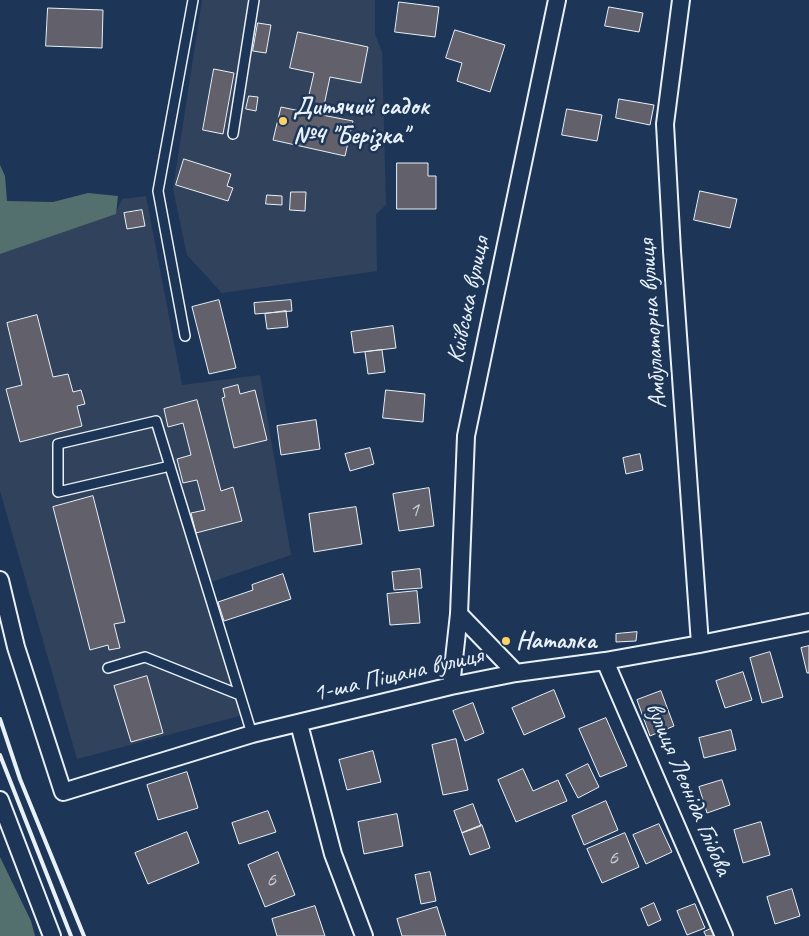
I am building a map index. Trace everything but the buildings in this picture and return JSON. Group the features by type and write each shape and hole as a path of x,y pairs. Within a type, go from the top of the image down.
{"street":[{"name":"Київська вулиця","path":"452,686 459,614 466,436 557,0"},
{"name":"Амбулаторна вулиця","path":"680,0 666,124 672,251 700,644"},
{"name":"1-ша Піщана вулиця","path":"0,580 16,647 63,792 252,734 452,686 516,673 605,661 700,644 809,622"},
{"path":"459,614 516,673"},
{"name":"вулиця Леоніда Глібова","path":"605,661 724,936"},
{"path":"300,724 333,854 364,936"},
{"path":"0,800 52,936"}],"lane":[{"path":"185,336 158,191 193,0"},
{"path":"233,134 254,0"},
{"path":"170,466 58,492 58,444 156,421 170,466 252,734"},
{"path":"108,668 145,657 240,695"}],"shaded area":[{"name":"Дитячий садок №4 \"Берізка\"","path":"202,0 375,0 375,34 382,52 386,205 376,214 377,271 222,293 187,255 173,189"},
{"path":"146,196 182,385 260,375 291,555 202,585 243,715 77,759 0,491 0,254 115,214 122,199"}],"green space":[{"path":"0,165 5,176 7,201 53,202 88,193 118,196 116,214 0,254"},
{"path":"0,857 31,921 35,936 0,936"}],"railway":[{"path":"0,719 20,779 84,936"},
{"path":"0,755 71,936"}],"place":[{"name":"Дитячий садок №4 \"Берізка\"","path":"283,121"},
{"name":"Наталка","path":"506,641"}]}
